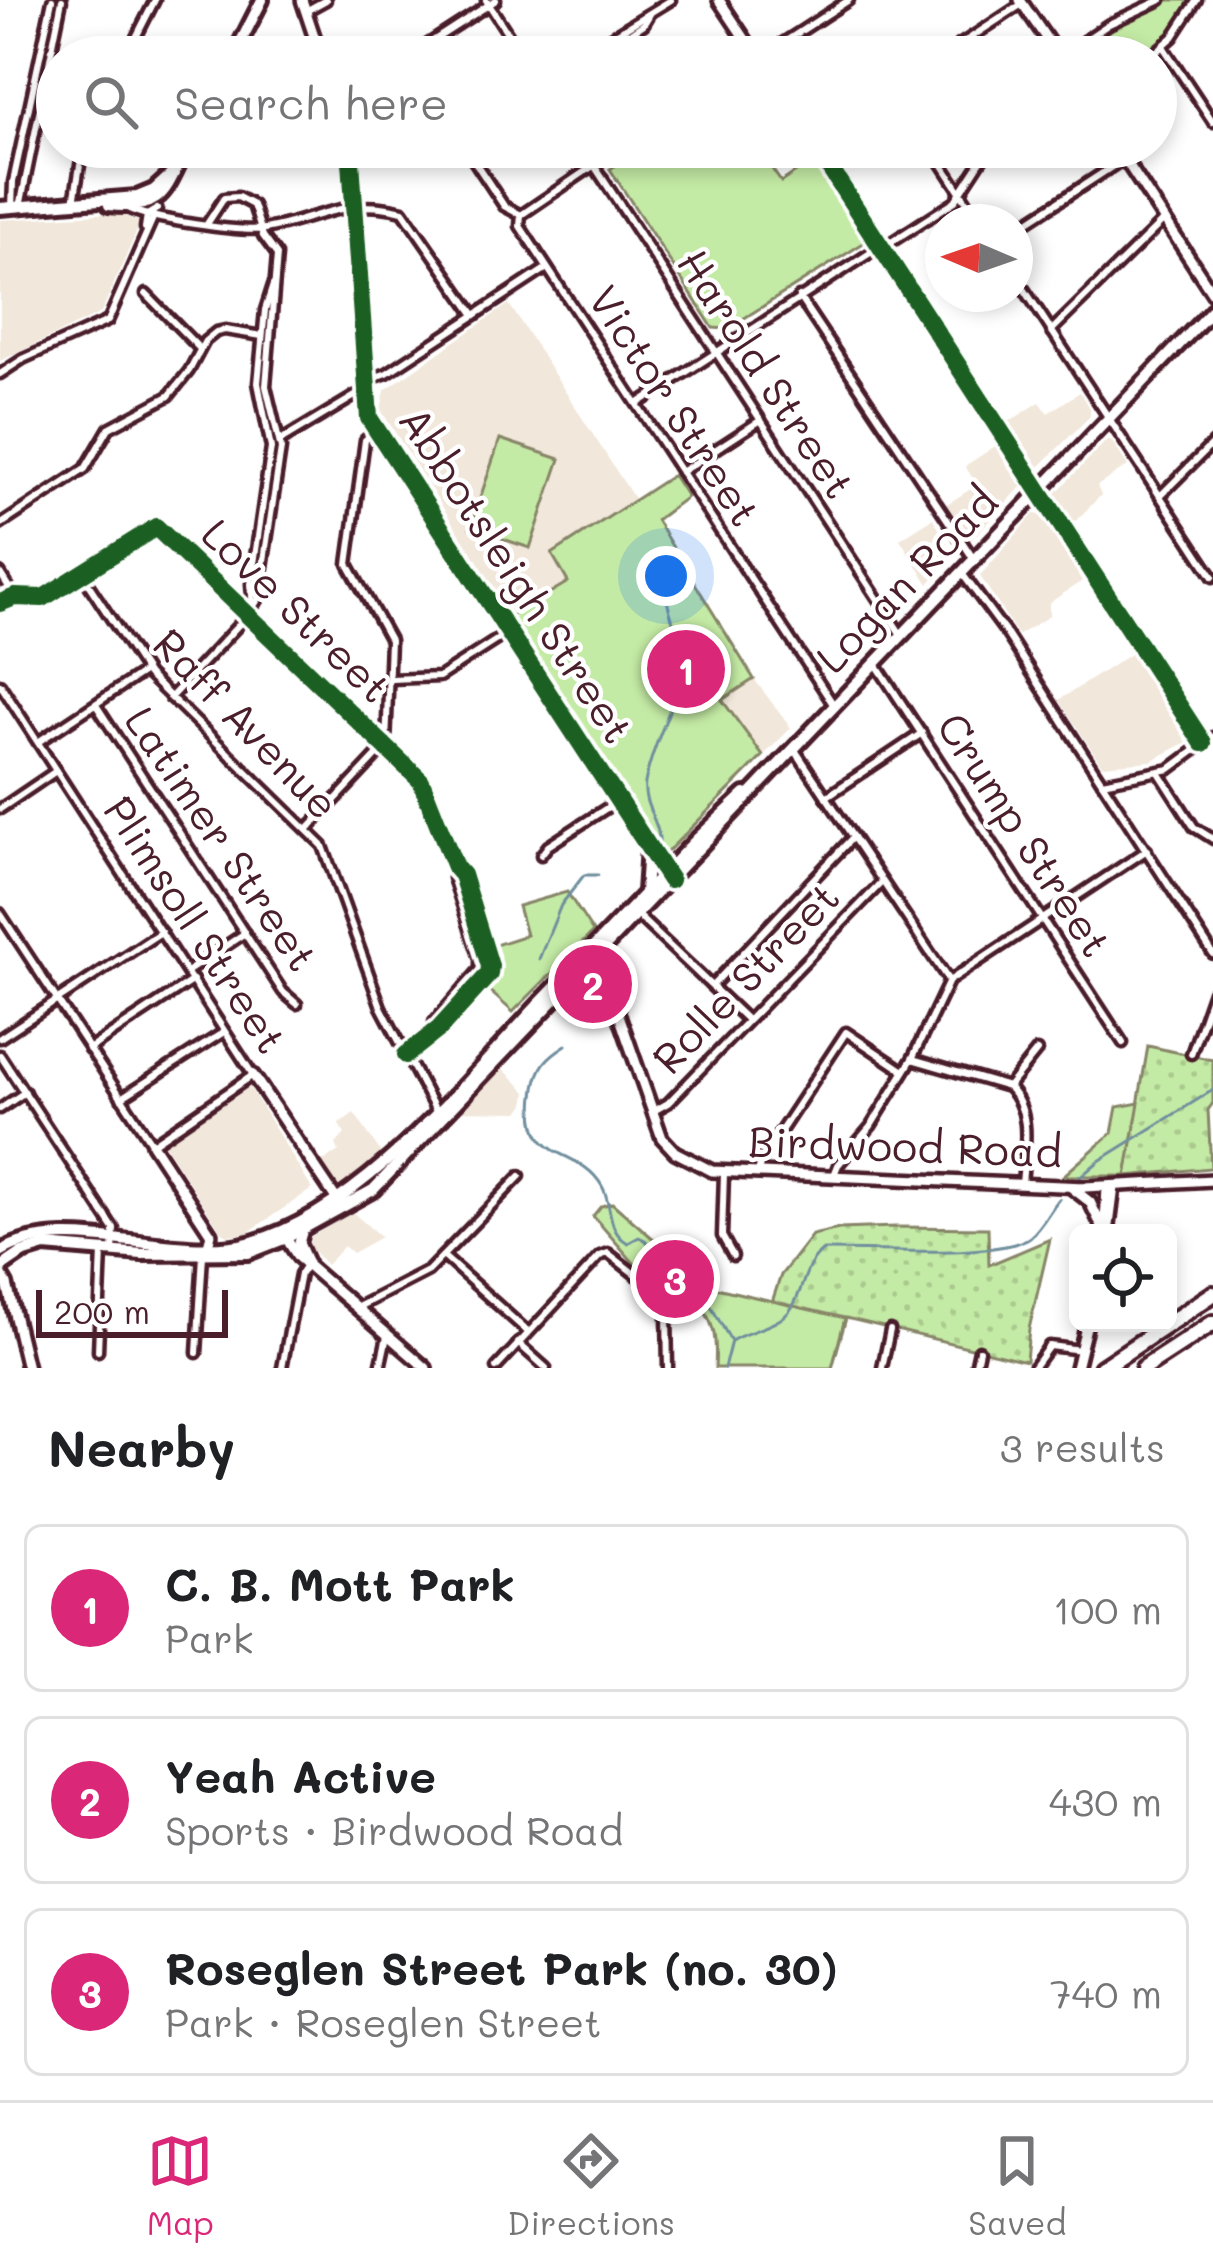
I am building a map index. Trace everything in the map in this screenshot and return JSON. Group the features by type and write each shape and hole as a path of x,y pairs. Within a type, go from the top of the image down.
{"highway":[{"path":"1102,1368 1213,1294"},
{"path":"1144,1368 1210,1326"}],"main road":[{"path":"244,36 262,0"},
{"path":"102,203 152,211 176,168"},
{"path":"10,207 137,197 154,190 175,171"},
{"name":"Logan Road","path":"591,956 637,915 729,806 748,793 1213,309"},
{"path":"645,892 648,847"},
{"name":"Logan Road","path":"0,1270 19,1254 45,1246 206,1250 246,1244 303,1229 369,1194 645,892 667,876"},
{"name":"Logan Road","path":"284,1233 372,1177 440,1114"},
{"path":"337,1200 369,1194"},
{"name":"Logan Road","path":"0,1252 41,1236 108,1246"}],"street":[{"path":"48,36 57,0"},
{"path":"137,36 155,0"},
{"path":"314,36 304,6 326,0"},
{"path":"610,36 671,0"},
{"path":"719,0 744,36"},
{"path":"792,36 849,0"},
{"path":"1132,0 1136,11"},
{"path":"1094,36 1162,0"},
{"path":"1172,36 1197,0"},
{"path":"440,36 491,2 511,36"},
{"path":"972,36 1021,2 1044,36"},
{"path":"626,36 650,14"},
{"path":"1177,68 1213,122"},
{"path":"10,207 36,88"},
{"path":"74,204 80,168"},
{"name":"Abbotsleigh Street","path":"351,168 367,410 667,876"},
{"name":"Victor Street","path":"479,168 504,206 521,215 520,226 833,704"},
{"path":"521,215 592,168"},
{"name":"Harold Street","path":"596,168 900,633"},
{"path":"830,168 1203,743"},
{"path":"945,168 968,204"},
{"path":"637,404 962,194 977,168"},
{"path":"1033,218 1109,168"},
{"path":"1130,168 1213,293"},
{"path":"170,698 251,611 260,590 281,440 266,386 279,262 253,206 232,196 224,198 207,224"},
{"path":"137,197 152,211 169,217 261,230 354,206 392,208 410,216 475,315"},
{"path":"0,374 108,321 152,211"},
{"path":"1051,331 1164,220"},
{"path":"281,440 547,268"},
{"path":"251,611 271,437 258,383 265,310 275,282"},
{"path":"146,294 200,349"},
{"path":"799,297 973,558"},
{"path":"1033,303 1213,577"},
{"path":"0,525 85,469 109,428 170,396 216,332 262,336"},
{"path":"681,472 761,420"},
{"path":"307,830 386,746 390,640 348,564 365,440 377,430"},
{"path":"1160,496 1213,443"},
{"name":"Love Street","path":"81,573 156,527 251,611 427,789 454,867 462,875 490,966 489,974 406,1055"},
{"path":"960,571 986,602 1213,954"},
{"path":"0,573 15,597"},
{"path":"0,603 15,597 43,598 81,573"},
{"name":"Raff Avenue","path":"81,573 146,671 307,830 329,860 381,1006 440,1114"},
{"path":"391,680 439,677 509,632"},
{"name":"Crump Street","path":"874,661 1123,1042"},
{"path":"38,742 146,671"},
{"name":"Plimsoll Street","path":"0,684 337,1200"},
{"name":"Latimer Street","path":"95,705 284,992 297,1004"},
{"path":"826,796 922,733"},
{"path":"1102,782 1160,772 1213,736"},
{"path":"792,746 949,981"},
{"path":"0,808 56,771"},
{"path":"1160,772 1194,827 1213,839"},
{"path":"541,855 619,800"},
{"path":"712,986 853,837"},
{"path":"833,1178 912,1058 949,981 1147,850"},
{"name":"Rolle Street","path":"652,1112 668,1103 882,882"},
{"path":"0,913 211,1234 197,1353"},
{"path":"637,915 747,1020"},
{"path":"0,1038 161,932"},
{"path":"188,971 245,933"},
{"name":"Birdwood Road","path":"591,956 606,978 652,1112 671,1149 712,1171 1077,1189 1213,1180"},
{"path":"88,1049 193,980"},
{"path":"1191,1054 1213,991"},
{"path":"121,1098 226,1031"},
{"path":"758,1174 761,1161 846,1032 904,1071"},
{"path":"1008,1087 1037,1051"},
{"path":"0,1055 114,1229 108,1246 98,1351"},
{"path":"912,1058 1008,1087 1025,1108 1022,1184"},
{"path":"152,1144 253,1076"},
{"path":"0,1108 25,1092"},
{"path":"724,1173 722,1236 733,1256"},
{"path":"317,1210 319,1176"},
{"path":"358,1307 425,1273 520,1176"},
{"path":"1114,1203 1135,1186"},
{"path":"1107,1224 1114,1203 1111,1187"},
{"path":"1106,1224 1111,1187"},
{"path":"1077,1189 1093,1205 1101,1224"},
{"path":"303,1229 299,1243 309,1263"},
{"path":"284,1233 296,1255 425,1368"},
{"path":"496,1368 600,1256 608,1253 640,1278 667,1314 668,1368"},
{"path":"443,1256 528,1332"},
{"path":"282,1368 301,1272 309,1263"},
{"path":"0,1270 8,1284 27,1368"},
{"path":"882,1368 890,1330"},
{"path":"1076,1368 1085,1332"},
{"path":"380,1368 388,1334"},
{"path":"518,1343 546,1368"},
{"path":"1033,1368 1045,1349 1054,1345 1080,1352"},
{"path":"975,1368 980,1350"}],"shaded area":[{"path":"116,213 141,222 101,313 0,361 0,220"},
{"path":"509,304 635,500 553,554 569,582 511,616 381,410 385,390"},
{"path":"1080,392 1090,416 1034,472 1004,425 1040,402 1048,413"},
{"path":"1107,440 1128,466 1097,486 1101,495 1071,526 1055,502 1056,493"},
{"path":"1000,443 1025,483 968,543 944,506 977,485 965,466"},
{"path":"1034,514 1041,515 1082,581 1049,603 1049,616 1018,635 980,576"},
{"path":"933,518 953,554 929,584 900,539"},
{"path":"1132,653 1187,742 1151,761 1102,765 1059,700"},
{"path":"754,679 791,728 763,756 722,700"},
{"path":"500,1066 527,1092 519,1112 457,1111"},
{"path":"244,1086 250,1088 312,1189 247,1233 228,1235 162,1141"},
{"path":"354,1113 382,1154 337,1189 321,1163 339,1151 336,1144 345,1134 339,1124"},
{"path":"352,1212 381,1237 352,1253 344,1246 326,1265 309,1246 311,1237"}],"green space":[{"path":"1168,0 1191,0 1167,36 1099,36"},
{"path":"771,168 781,182 802,168 819,168 865,242 727,329 713,328 610,169"},
{"path":"500,439 560,459 530,548 470,528"},
{"path":"673,475 687,497 656,520 754,679 722,700 763,756 664,855 511,616 568,582 552,554"},
{"path":"567,892 593,932 513,1012 485,987 495,966 492,946 526,935 518,906"},
{"path":"1148,1046 1213,1060 1213,1103 1208,1110 1211,1168 1126,1176"},
{"path":"1139,1103 1126,1176 1063,1176 1112,1133 1117,1107"},
{"path":"612,1203 708,1286 845,1318 832,1368 715,1368 713,1330 701,1306 694,1298 675,1310 593,1216 601,1206"},
{"path":"896,1227 988,1228 989,1265 1050,1239 1026,1361 846,1318 832,1368 808,1310 772,1302 781,1275 812,1235"}],"waterway":[{"path":"664,560 665,569"},
{"path":"659,847 645,783 676,689 680,656 665,572"},
{"path":"539,959 561,905 584,875 598,875"},
{"path":"566,1045 539,1073 533,1113 536,1131 554,1151 591,1173 605,1193 616,1232 628,1243 639,1237 645,1240 709,1303 731,1341"},
{"path":"1080,1177 1213,1090"},
{"path":"724,1368 731,1341 779,1320 791,1309 811,1264 823,1250 963,1251 1015,1244 1034,1233 1059,1199"}],"cycle path":[{"path":"351,168 369,418 670,880"},
{"path":"830,168 1203,743"},
{"path":"0,603 15,597 43,598 156,527 421,781 462,875 490,966 489,974 439,1029 406,1055"}],"place":[{"name":"C. B. Mott Park","path":"686,669"},
{"name":"Yeah Active","path":"593,984"},
{"name":"Roseglen Street Park (no. 30)","path":"675,1279"}]}
